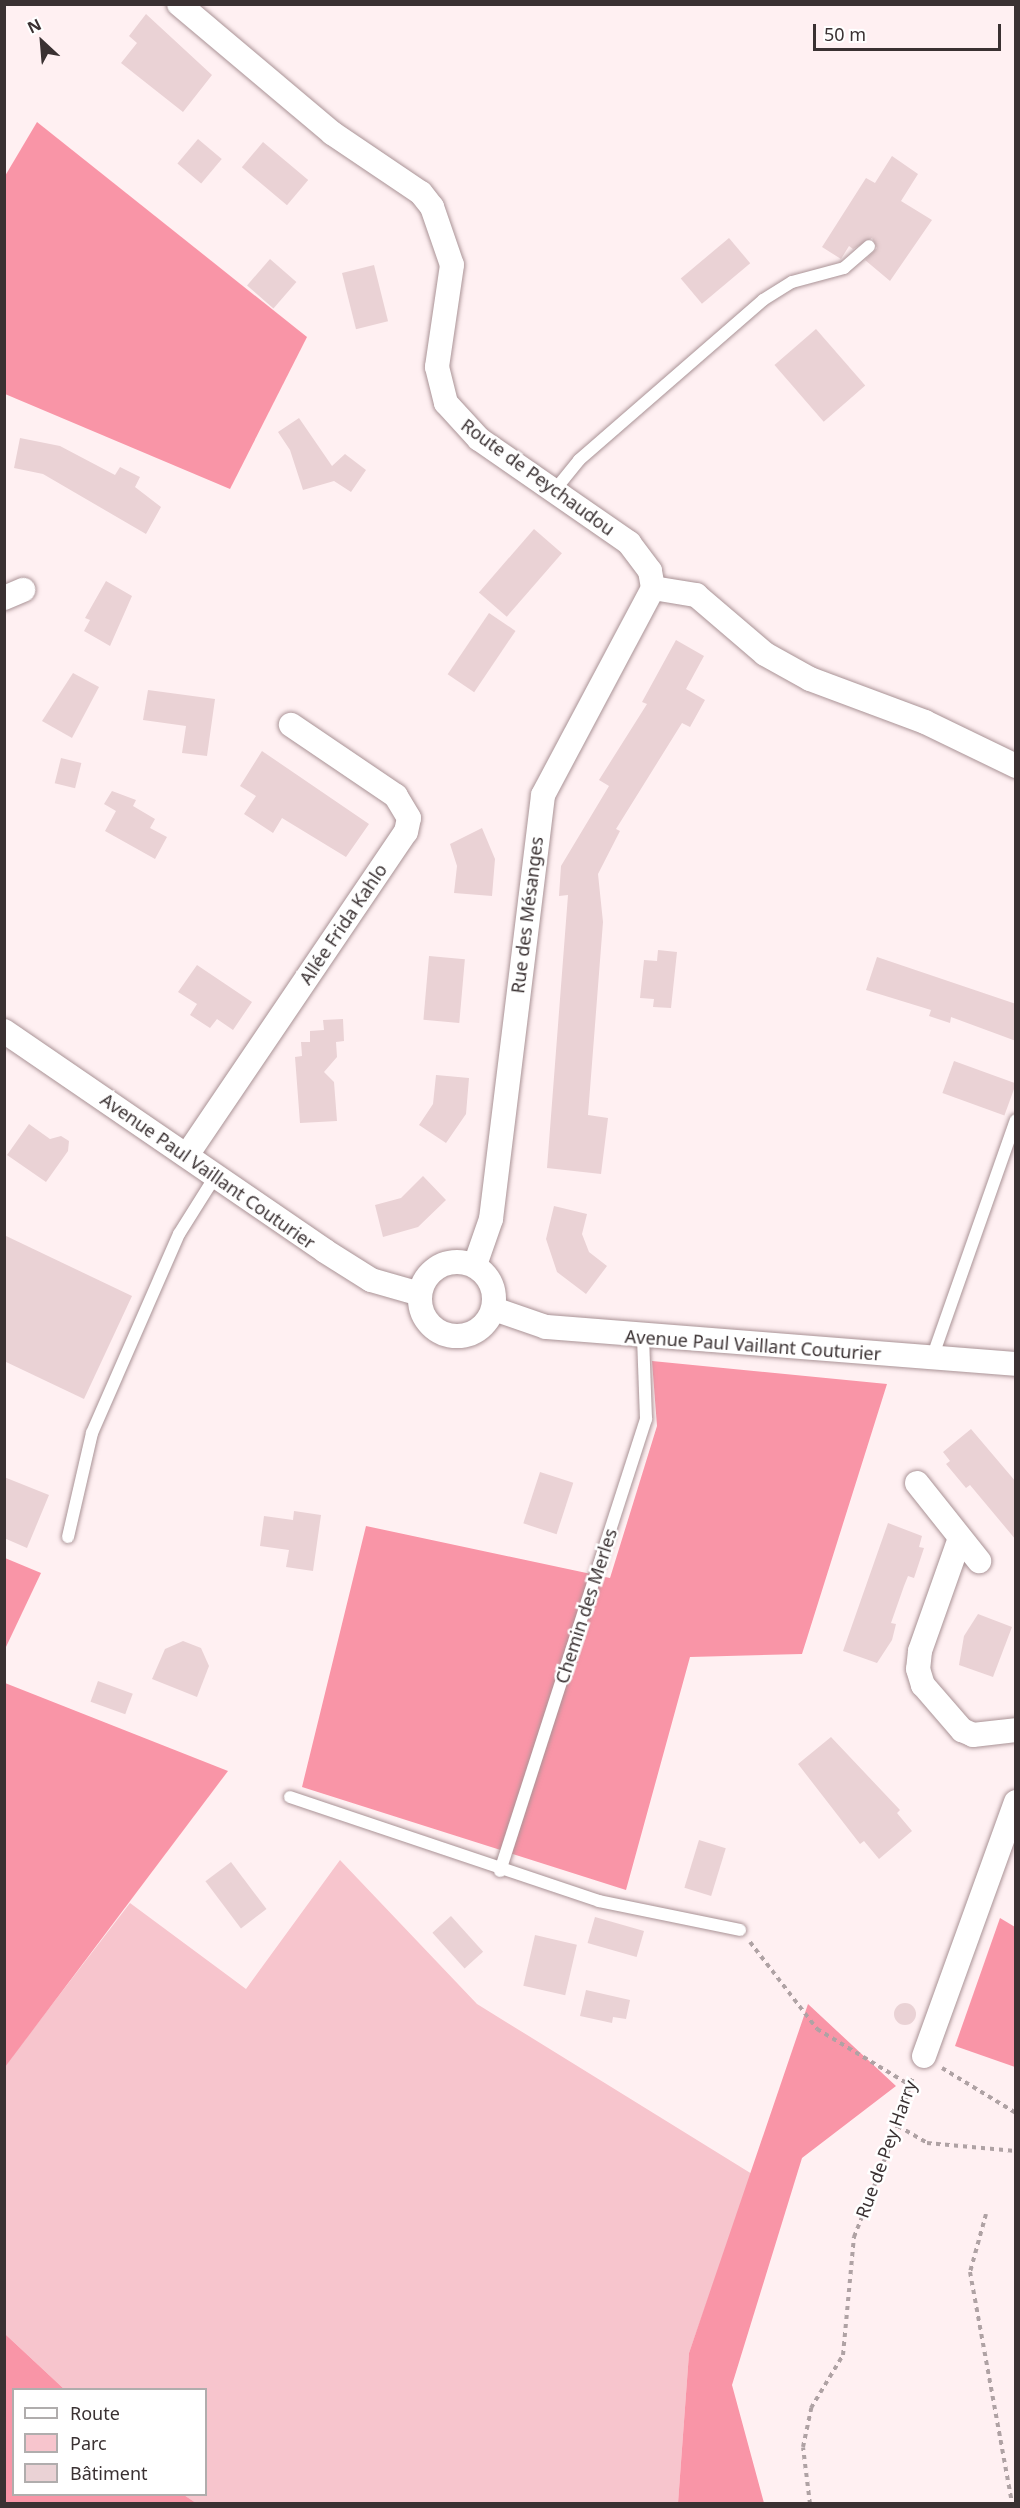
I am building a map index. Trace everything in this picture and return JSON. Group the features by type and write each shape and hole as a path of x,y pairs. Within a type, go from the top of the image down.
{"street":[{"name":"Route de Peychaudou","path":"179,4 332,133 421,193 432,207 452,265 437,367 446,403 479,439 629,543 650,571 653,588"},
{"path":"653,588 696,595 765,654 810,679 925,722 1016,766"},
{"name":"Rue des Mésanges","path":"475,1265 491,1219 543,795 653,588"},
{"name":"Allée Frida Kahlo","path":"188,1155 407,825 405,806 396,796 291,725"},
{"name":"Avenue Paul Vaillant Couturier","path":"4,1031 371,1280 420,1294"},
{"path":"454,1261 475,1265 494,1288 494,1309 479,1329 456,1337 433,1328 420,1307 420,1294 435,1268 454,1261"},
{"name":"Avenue Paul Vaillant Couturier","path":"494,1309 546,1327 643,1337 1016,1364"},
{"path":"917,1483 979,1561"},
{"path":"960,1538 920,1652 918,1669 923,1685 962,1730 973,1735 1016,1730"},
{"path":"924,2056 1016,1802"}],"lane":[{"path":"554,491 579,460 763,300 792,282 844,268 869,246"},
{"path":"932,1358 1016,1120"},
{"path":"68,1537 92,1433 179,1234 216,1175"},
{"name":"Chemin des Merles","path":"500,1872 646,1419 643,1337"},
{"path":"290,1797 500,1872 599,1901 740,1930"}],"path":[{"path":"740,1930 817,2029 908,2084"},
{"name":"Rue de Pey Harry","path":"810,2504 803,2447 811,2408 843,2355 854,2237 898,2126 908,2084 924,2056"},
{"path":"924,2056 1016,2113"},
{"path":"898,2126 927,2143 1016,2151"},
{"path":"986,2214 970,2272 1012,2504"}],"green space":[{"path":"340,1860 477,2004 752,2174 689,2353 678,2503 196,2503 186,2496 207,2496 207,2388 63,2388 5,2334 4,2067 130,1903 246,1989"}],"shaded area":[{"path":"37,122 307,337 230,489 5,394 5,176"},
{"path":"652,1361 887,1384 802,1654 690,1657 626,1890 302,1787 366,1526 610,1578 657,1426"},
{"path":"5,1558 41,1573 5,1649"},
{"path":"5,1683 228,1771 5,2067"},
{"path":"1000,1918 1015,1927 1015,2067 955,2046"},
{"path":"808,2004 896,2086 802,2158 732,2385 764,2503 678,2503 689,2353"},
{"path":"5,2334 63,2388 12,2388 12,2496 186,2496 196,2503 5,2503"}],"building":[{"path":"146,14 212,75 183,112 121,63 137,43 129,36"},
{"path":"198,139 222,159 201,183 177,164"},
{"path":"263,142 308,180 287,205 242,167"},
{"path":"892,156 918,174 901,201 932,220 890,281 865,260 877,248 872,238 853,249 849,246 841,259 822,247 866,178 875,183"},
{"path":"729,238 750,263 702,304 681,278"},
{"path":"270,259 296,282 273,308 247,285"},
{"path":"374,265 388,321 356,329 342,273"},
{"path":"816,329 865,386 824,422 774,365"},
{"path":"299,418 332,466 345,454 366,470 351,492 334,481 303,490 290,450 278,432"},
{"path":"20,438 60,446 115,475 120,467 140,477 135,487 161,507 146,534 43,474 14,468"},
{"path":"534,529 562,553 507,617 479,592"},
{"path":"106,581 132,596 110,646 84,631 90,620 85,618"},
{"path":"489,613 516,631 474,692 448,674"},
{"path":"676,640 704,656 686,689 705,700 690,727 682,723 616,829 620,831 598,874 603,922 588,1115 608,1118 601,1174 547,1168 568,895 559,896 561,866 609,786 599,780 647,704 642,702"},
{"path":"73,673 99,687 72,738 42,721"},
{"path":"148,690 215,699 207,756 182,753 186,726 143,720"},
{"path":"262,751 369,824 346,857 282,818 273,833 244,814 256,796 240,786"},
{"path":"61,758 81,763 75,788 55,783"},
{"path":"112,791 136,800 133,806 155,819 150,828 167,837 155,859 105,831 116,811 104,804"},
{"path":"482,828 495,859 492,896 454,893 457,866 450,844"},
{"path":"658,950 677,952 671,1008 653,1007 654,999 640,998 644,960 657,961"},
{"path":"429,956 465,959 459,1023 423,1020"},
{"path":"877,957 1016,1004 1016,1041 951,1017 950,1023 929,1016 931,1010 866,990"},
{"path":"197,965 252,1002 233,1030 217,1019 210,1028 190,1015 197,1004 178,992"},
{"path":"343,1019 344,1041 336,1042 337,1057 324,1072 334,1082 337,1121 300,1123 295,1057 302,1056 301,1042 310,1042 310,1031 324,1030 323,1020"},
{"path":"954,1061 1016,1084 1004,1116 942,1093"},
{"path":"436,1075 469,1078 466,1114 446,1143 419,1125 433,1104"},
{"path":"29,1124 50,1139 61,1136 69,1141 68,1151 46,1182 7,1155"},
{"path":"423,1176 446,1200 418,1227 383,1237 375,1205 401,1198"},
{"path":"554,1206 587,1214 582,1234 589,1252 607,1266 586,1294 557,1272 546,1239"},
{"path":"4,1235 132,1296 84,1399 4,1361"},
{"path":"971,1429 1016,1482 1016,1540 970,1485 966,1488 946,1464 950,1461 943,1452"},
{"path":"540,1472 573,1483 557,1534 523,1523"},
{"path":"4,1477 49,1495 27,1548 4,1538"},
{"path":"294,1511 321,1515 313,1571 286,1567 289,1550 260,1546 264,1516 293,1520"},
{"path":"888,1523 922,1536 919,1547 924,1548 914,1578 908,1576 891,1623 896,1624 892,1640 877,1663 843,1651"},
{"path":"978,1614 1012,1627 993,1677 959,1665 964,1636"},
{"path":"183,1641 201,1648 209,1666 197,1697 152,1679 165,1649"},
{"path":"98,1681 133,1694 125,1714 90,1702"},
{"path":"831,1737 900,1810 897,1813 912,1831 879,1859 864,1841 860,1844 798,1764"},
{"path":"699,1840 726,1848 711,1896 684,1888"},
{"path":"231,1862 267,1909 241,1928 205,1881"},
{"path":"451,1916 483,1952 465,1968 432,1933"},
{"path":"595,1917 644,1931 637,1957 588,1943"},
{"path":"535,1935 577,1945 565,1995 523,1986"},
{"path":"586,1990 630,2000 626,2019 613,2017 612,2023 580,2016"},
{"path":"905,2003 913,2006 916,2014 913,2022 905,2025 897,2022 894,2014 897,2006"}]}
